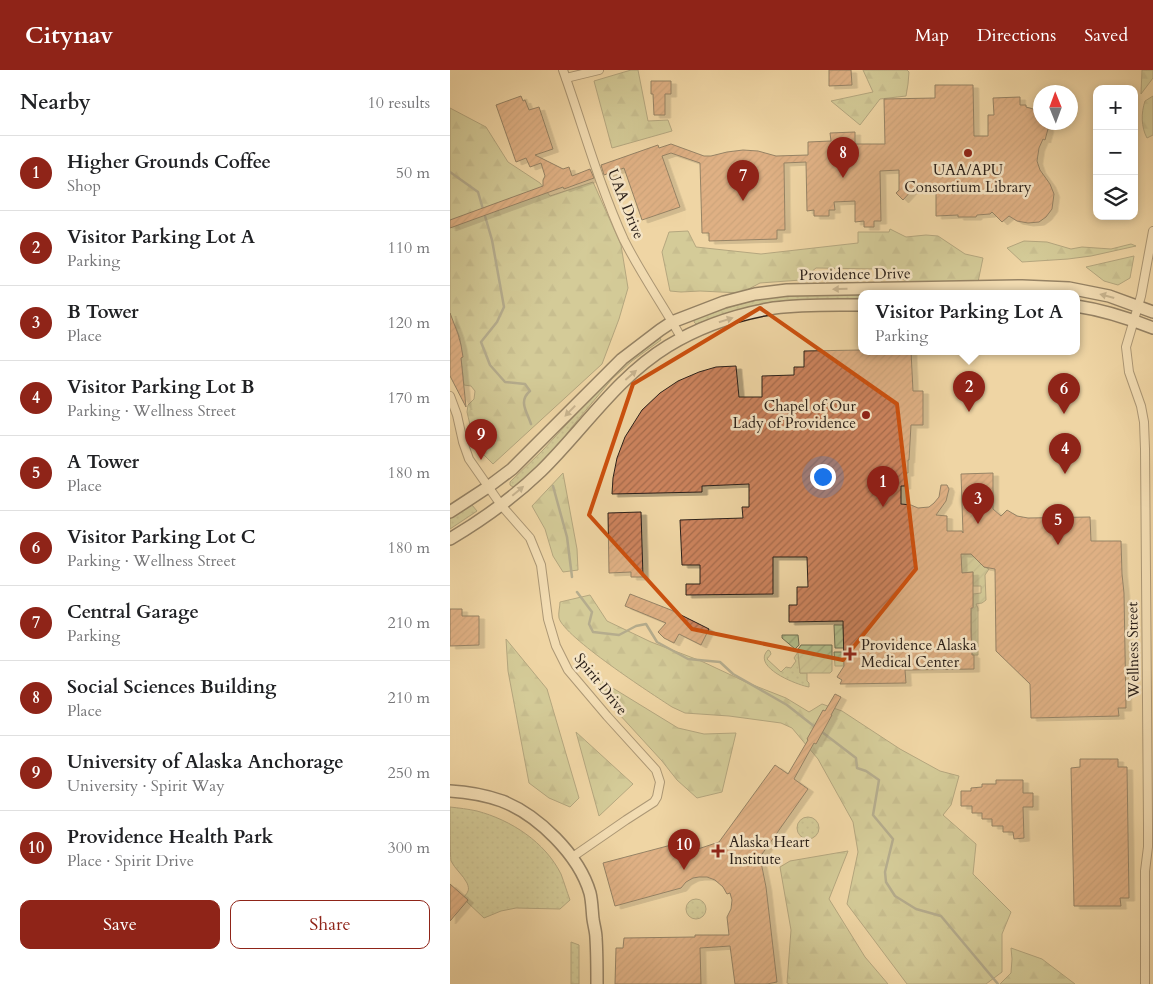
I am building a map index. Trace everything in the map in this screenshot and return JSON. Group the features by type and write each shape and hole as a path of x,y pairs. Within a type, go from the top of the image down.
{"main road":[{"name":"Providence Drive","path":"450,512 512,469 622,359 653,335 672,322 724,302 755,294 788,290 1022,286 1079,290"},
{"name":"Providence Drive","path":"1080,290 1109,296 1153,312"},
{"name":"Providence Drive","path":"450,539 501,505 541,471 620,384 668,346 715,324 754,312 776,308 858,305"},
{"path":"1080,307 1134,320 1153,328"},
{"path":"450,791 464,792 502,801 520,810 549,832 561,844 582,874 589,892 596,936 597,984"}],"street":[{"path":"565,74 599,70"},
{"name":"UAA Drive","path":"565,74 608,200 624,240 649,286 682,339"},
{"name":"Wellness Street","path":"1145,984 1145,871 1148,847 1150,734 1144,422 1141,406 1129,372 1126,347 1141,296 1153,231"},
{"name":"Spirit Drive","path":"450,396 469,459 501,505 530,538 541,565 548,618 556,646 568,670 656,770 660,782 658,797 654,802 571,858"}],"highlighted area":[{"path":"760,308 897,404 916,569 843,660 692,629 589,515 633,384"}],"green space":[{"path":"631,70 638,70 648,121 668,120 672,131 612,148 594,81"},
{"path":"863,70 907,70 909,72 906,96 880,99 860,125 831,101 873,92"},
{"path":"1142,70 1153,70 1153,78 1141,94"},
{"path":"1153,96 1153,135 1147,138 1142,120 1143,110 1145,101"},
{"path":"450,108 486,127 508,162 540,183 550,196 593,182 621,245 628,288 619,319 602,364 493,464 475,446 467,412 468,405 474,399 475,391 471,386 464,385 460,338 450,318"},
{"path":"890,229 906,237 938,236 965,254 983,258 978,282 909,282 878,269 816,268 801,280 760,283 741,293 670,291 662,252 669,232 688,231 696,247 761,254 858,243 858,232 889,232"},
{"path":"1024,241 1047,242 1071,249 1082,247 1111,249 1131,244 1136,246 1091,256 1022,262 1007,248"},
{"path":"1134,256 1130,278 1118,285 1104,281 1086,267"},
{"path":"858,293 858,299 777,301 696,324 694,322 695,319 750,302 810,294"},
{"path":"660,338 661,340 632,361 612,379 571,428 557,448 517,486 513,487 510,485 510,482 620,369"},
{"path":"563,473 577,549 578,570 563,572 553,556 545,529 532,506"},
{"path":"472,505 477,511 450,529 450,518"},
{"path":"971,554 984,567 989,569 985,575 986,600 976,604 978,608 978,655 972,655 971,608 973,607 973,594 981,593 981,586 973,586 973,572 962,573 953,555"},
{"path":"590,595 607,621 651,642 701,661 786,698 809,712 822,704 842,711 900,749 940,771 959,776 951,805 943,815 976,844 973,874 1011,912 1002,934 1002,972 986,984 907,984 847,904 858,852 853,822 818,759 792,728 781,723 729,716 685,713 672,707 610,665 564,627 559,618 560,602"},
{"path":"834,625 843,625 844,648 835,648"},
{"path":"782,635 798,635 799,645 795,649 782,638"},
{"path":"506,639 547,689 579,798 570,807 549,798 529,783 508,671"},
{"path":"801,645 832,645 832,671 830,673 800,673 797,651"},
{"path":"768,650 771,654 767,659 781,672 786,667 791,668 796,661 794,658 798,652 800,673 807,673 809,687 786,679 770,669 764,656"},
{"path":"834,652 844,652 844,666 835,666"},
{"path":"598,679 678,728 704,734 736,733 722,792 697,798 677,780 608,702"},
{"path":"576,732 633,784 599,816"},
{"path":"450,807 474,810 490,815 526,834 554,862 561,874 570,900 560,909 516,908 501,911 484,918 464,897 468,891 468,885 451,861"},
{"path":"808,817 816,820 819,828 816,836 808,839 800,836 797,828 800,820"},
{"path":"848,851 829,899 865,957 888,984 787,983 791,930 780,867 790,861"},
{"path":"696,899 703,902 706,909 703,916 696,919 689,916 686,909 689,902"},
{"path":"571,942 579,945 579,984 571,984"},
{"path":"1011,948 1042,959 1075,984 1000,984 1011,973"}],"building":[{"path":"829,70 851,70 852,85 829,86"},
{"path":"651,81 671,81 671,94 665,94 665,115 654,115"},
{"path":"935,85 973,85 974,136 988,136 988,115 994,115 993,98 1020,97 1020,105 1026,105 1026,107 1033,109 1033,130 1048,130 1045,140 1043,139 1039,148 1037,161 1054,194 1052,209 1046,217 1039,222 1028,223 1017,221 1009,216 1002,222 992,212 990,214 977,215 976,217 958,217 958,215 936,216 936,189 913,189 903,200 896,193 899,190 899,170 880,171 881,221 874,221 874,227 864,227 864,221 855,222 855,201 834,202 835,210 829,210 829,216 814,216 814,210 807,211 806,162 784,163 785,230 777,230 777,239 709,241 709,233 702,233 700,163 671,153 662,156 680,207 642,220 624,168 604,175 601,165 658,145 659,148 671,144 704,156 743,150 758,151 776,156 808,155 808,142 831,141 830,133 855,132 855,144 885,144 884,99 935,98"},
{"path":"521,96 529,110 539,107 553,149 535,155 563,169 569,167 572,176 590,169 594,178 564,189 563,187 450,228 450,220 543,186 545,176 541,163 530,167 526,158 516,162 496,105"},
{"path":"450,313 461,345 466,407 450,376"},
{"path":"858,350 858,355 911,355 913,391 923,391 923,425 911,425 908,473 905,473 905,486 901,486 901,504 918,508 929,507 939,497 941,485 947,485 949,489 946,501 936,515 947,516 947,531 962,531 963,533 961,474 993,473 993,509 1001,516 1007,510 1017,516 1028,518 1090,517 1091,541 1121,541 1126,708 1118,708 1119,716 1031,718 1030,684 996,651 995,569 984,567 971,554 961,554 962,573 973,572 971,632 974,669 905,670 906,683 840,684 842,680 837,677 844,666 843,621 789,622 789,605 797,605 797,587 808,587 807,557 773,557 773,594 686,595 686,584 700,584 700,565 682,565 680,520 743,518 742,507 749,507 749,484 702,486 702,492 612,494 617,458 625,437 642,410 660,393 678,381 716,367 736,366 739,397 762,397 762,376 794,375 794,367 804,367 804,351"},
{"path":"641,512 643,577 631,577 631,572 609,573 608,513"},
{"path":"630,594 671,610 709,629 701,645 679,634 674,643 664,638 658,632 666,623 625,606"},
{"path":"450,609 462,609 462,616 479,616 479,645 450,646"},
{"path":"835,694 841,697 816,744 814,743 794,779 808,789 760,857 766,887 777,982 767,984 735,984 730,946 700,948 701,984 615,984 616,948 623,948 624,938 729,935 727,917 731,909 732,900 730,893 727,894 723,887 715,880 699,877 686,882 681,888 615,906 603,863 694,839 698,849 719,842 775,765 788,774 823,710 825,711"},
{"path":"1080,759 1118,759 1118,767 1127,767 1129,898 1120,898 1121,906 1074,906 1071,768 1080,767"},
{"path":"996,780 1023,780 1023,793 1033,793 1033,807 1023,807 1024,838 1014,839 1013,832 1003,832 1003,826 992,826 992,819 982,819 982,813 972,813 972,806 961,806 961,791 971,791 971,788 982,787 982,784 996,784"},
{"path":"450,884 468,900 450,921"}],"waterway":[{"path":"450,172 478,192 492,240 504,307 497,322 481,342 490,365 505,382 525,384 530,391 526,395 524,403 531,424"},
{"path":"553,486 567,537 572,577"},
{"path":"577,592 592,612 589,624 593,632 619,635 636,626 646,624 657,642 688,659 720,662 733,674 787,705 815,727"},
{"path":"822,732 856,758 857,768 866,771 879,780 873,815 893,839 885,872 886,882 895,896 916,909 941,916 998,984"}],"place":[{"name":"UAA/APU Consortium Library","path":"968,153"},
{"name":"Social Sciences Building","path":"843,178"},
{"name":"Central Garage","path":"743,201"},
{"name":"Visitor Parking Lot A","path":"969,412"},
{"name":"Visitor Parking Lot C","path":"1064,414"},
{"name":"Chapel of Our Lady of Providence","path":"866,415"},
{"name":"University of Alaska Anchorage","path":"481,460"},
{"name":"Visitor Parking Lot B","path":"1065,474"},
{"name":"Higher Grounds Coffee","path":"883,507"},
{"name":"B Tower","path":"978,524"},
{"name":"A Tower","path":"1058,545"},
{"name":"Providence Alaska Medical Center","path":"850,654"},
{"name":"Alaska Heart Institute","path":"718,851"},
{"name":"Providence Health Park","path":"684,870"}]}
